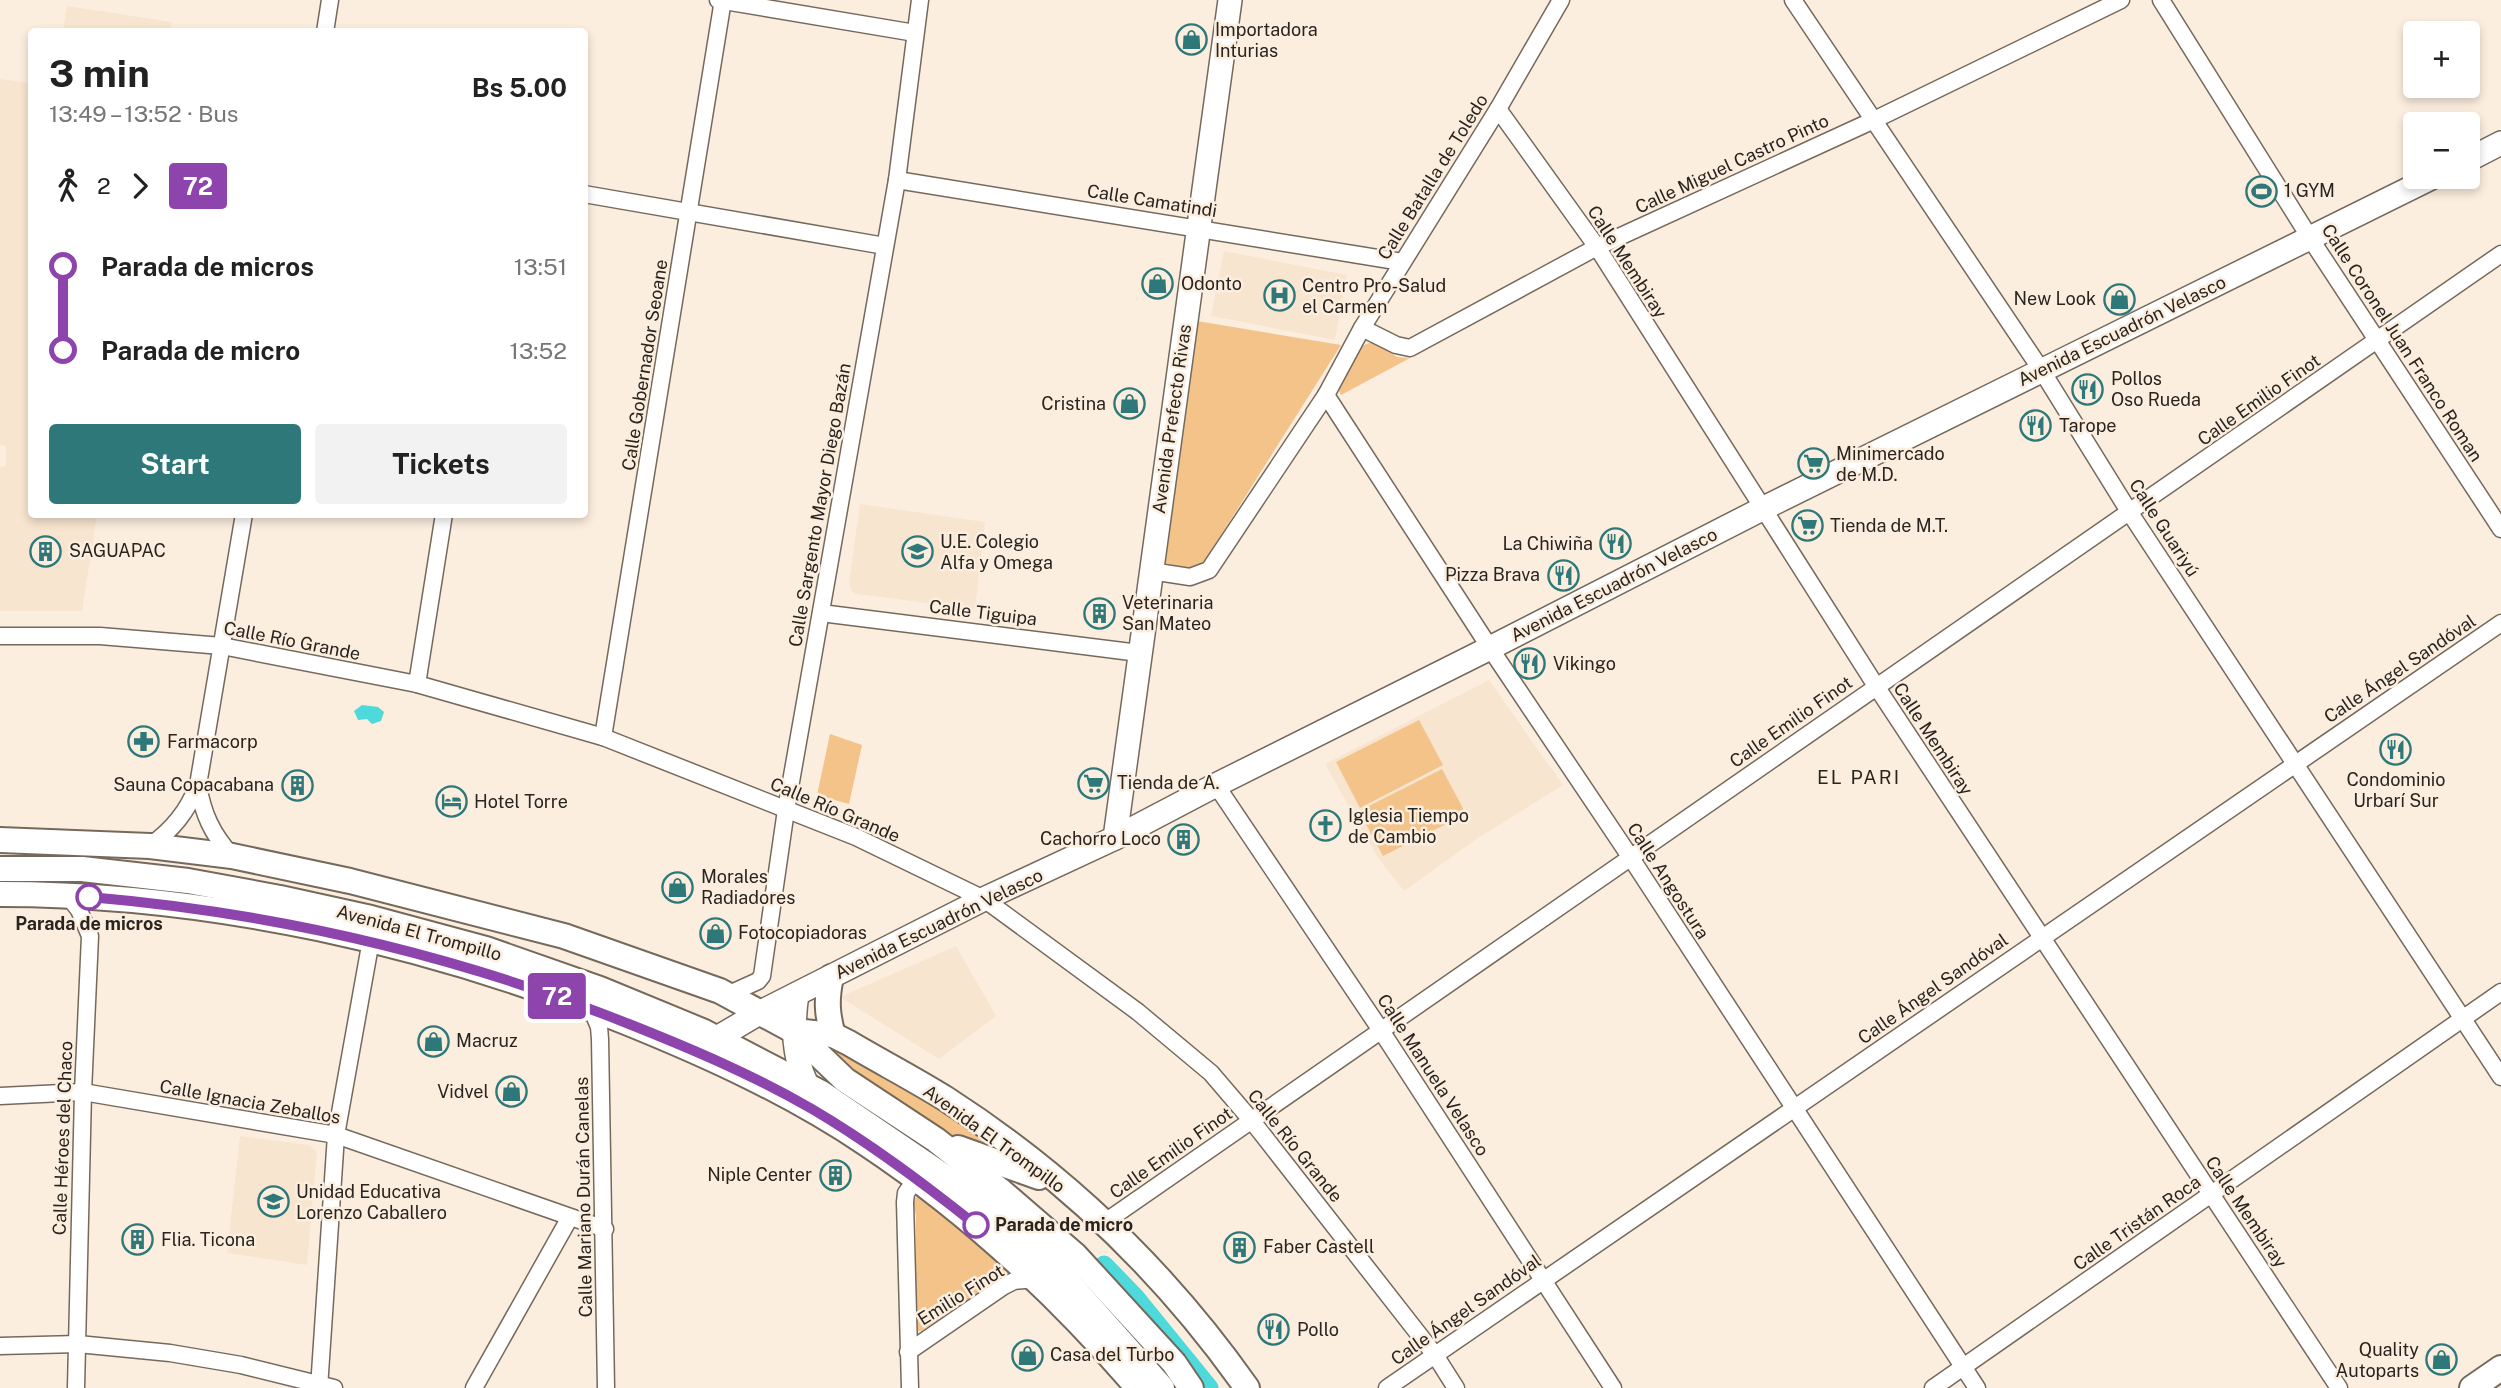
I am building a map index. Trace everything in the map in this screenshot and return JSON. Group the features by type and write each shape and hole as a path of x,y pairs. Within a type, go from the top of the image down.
{"main road":[{"name":"Avenida El Trompillo","path":"0,840 150,846 232,856 350,881 564,936 727,995 794,1031 845,1080 936,1140 1002,1192 1075,1255 1174,1363 1191,1388"},
{"name":"Avenida El Trompillo","path":"0,869 82,869 188,881 371,918 486,949 600,989 717,1038 807,1084 986,1205 1048,1275 1162,1388"},
{"name":"Avenida El Trompillo","path":"0,894 68,895 153,902 300,925 371,940 500,976 591,1008 693,1049 749,1075 812,1110 916,1178 1048,1275 1096,1341 1138,1388"},
{"path":"831,977 827,1016 833,1035"},
{"name":"Avenida El Trompillo","path":"794,1031 833,1035 946,1099 1059,1184 1105,1222 1171,1290 1211,1337 1247,1388"},
{"path":"936,1140 1059,1184"},
{"path":"2472,1388 2501,1368"}],"street":[{"path":"326,28 330,0"},
{"path":"718,0 915,33"},
{"name":"Calle Gobernador Seoane","path":"603,737 723,0"},
{"name":"Calle Sargento Mayor Diego Bazán","path":"727,995 758,981 762,976 786,810 897,180 920,0"},
{"name":"Avenida Prefecto Rivas","path":"1115,838 1230,0"},
{"name":"Calle Batalla de Toledo","path":"1151,571 1190,577 1209,570 1326,395 1362,328 1498,109 1561,0"},
{"name":"Calle Guariyú","path":"1793,0 2042,371 2130,513 2501,1077"},
{"name":"Calle Miguel Castro Pinto","path":"1362,328 1396,345 1410,348 1597,247 1874,120 2121,0"},
{"name":"Calle Coronel Juan Franco Roman","path":"2161,0 2310,238 2501,529"},
{"name":"Calle Membiray","path":"1498,109 1597,247 1875,686 2339,1388"},
{"path":"2480,154 2501,143"},
{"name":"Calle Camatindi","path":"897,180 1402,262"},
{"name":"Avenida Escuadrón Velasco","path":"717,1038 761,1012 984,899 1115,838 1762,509 2409,189"},
{"path":"588,195 885,246"},
{"name":"Calle Emilio Finot","path":"1105,1222 2501,254"},
{"name":"Calle Angostura","path":"1326,395 1977,1388"},
{"path":"150,846 179,820 198,785 243,518"},
{"path":"417,684 443,518"},
{"name":"Calle Tiguipa","path":"821,612 1139,653"},
{"name":"Calle Ángel Sandóval","path":"1387,1388 2501,623"},
{"name":"Calle Río Grande","path":"0,636 100,636 222,646 417,684 603,737 856,837 984,899 1138,1012 1211,1073 1252,1121 1435,1355 1456,1388"},
{"path":"198,785 208,824 218,841 232,856"},
{"name":"Calle Manuela Velasco","path":"1216,785 1381,1029 1613,1388"},
{"name":"Calle Héroes del Chaco","path":"68,895 79,910 90,936 83,1092 76,1388"},
{"path":"0,1346 78,1344 170,1353 241,1365 324,1386 336,1135 371,940"},
{"name":"Calle Tristán Roca","path":"1933,1388 2501,992"},
{"path":"797,994 794,1031 799,1062 807,1084"},
{"name":"Calle Mariano Durán Canelas","path":"591,1008 599,1027 600,1039 606,1388"},
{"name":"Calle Ignacia Zeballos","path":"0,1096 83,1092 336,1135 569,1219 605,1229"},
{"path":"910,1388 905,1202 910,1185 916,1178"},
{"path":"474,1388 569,1219"},
{"name":"Emilio Finot","path":"908,1352 1004,1286 1014,1281 1048,1275"}],"shaded area":[{"path":"67,6 172,22 171,28 63,28"},
{"name":"SAGUAPAC","path":"0,79 28,83 28,518 97,518 82,611 0,611 0,467 6,466 6,446 0,445"},
{"name":"Centro Pro-Salud el Carmen","path":"1224,251 1347,275 1335,340 1211,316"},
{"path":"1197,321 1341,345 1202,565 1187,569 1166,563 1166,558"},
{"path":"1375,343 1397,357 1410,358 1341,395 1341,382 1362,346"},
{"name":"U.E. Colegio Alfa y Omega","path":"860,504 985,522 975,609 856,594 852,591 849,582"},
{"path":"1489,680 1563,785 1475,840 1404,891 1378,858 1325,764"},
{"path":"1419,720 1443,765 1360,808 1336,762"},
{"path":"830,734 862,745 849,804 817,795"},
{"path":"1442,769 1466,814 1383,856 1359,811"},
{"path":"956,946 996,1016 939,1059 840,997"},
{"path":"825,1045 921,1096 994,1144 1003,1159 939,1132 825,1055"},
{"name":"Unidad Educativa Lorenzo Caballero","path":"240,1136 309,1145 317,1152 307,1265 227,1253"},
{"path":"919,1196 1016,1273 991,1285 921,1331 917,1331 916,1215 912,1200"}],"water":[{"path":"362,705 378,707 384,712 381,721 372,724 367,719 358,720 354,711"}],"waterway":[{"path":"1104,1265 1135,1297 1209,1388"}],"bus line":[{"name":"72","path":"89,897 153,902 229,913 371,940 500,976 591,1008 693,1049 749,1075 812,1110 916,1178 976,1225"}],"place":[{"name":"Importadora Inturias","path":"1192,40"},
{"name":"1 GYM","path":"2261,191"},
{"name":"Odonto","path":"1158,284"},
{"name":"Centro Pro-Salud el Carmen","path":"1279,296"},
{"name":"New Look","path":"2119,299"},
{"name":"Pollos Oso Rueda","path":"2088,389"},
{"name":"Cristina","path":"1129,404"},
{"name":"Tarope","path":"2036,426"},
{"name":"Minimercado de M.D.","path":"1813,464"},
{"name":"Tienda de M.T.","path":"1807,526"},
{"name":"La Chiwiña","path":"1616,544"},
{"name":"SAGUAPAC","path":"46,551"},
{"name":"U.E. Colegio Alfa y Omega","path":"917,552"},
{"name":"Pizza Brava","path":"1563,575"},
{"name":"Veterinaria San Mateo","path":"1099,613"},
{"name":"Vikingo","path":"1530,664"},
{"name":"Farmacorp","path":"144,742"},
{"name":"Condominio Urbarí Sur","path":"2396,750"},
{"name":"Tienda de A.","path":"1094,783"},
{"name":"Sauna Copacabana","path":"297,785"},
{"name":"Hotel Torre","path":"451,802"},
{"name":"Iglesia Tiempo de Cambio","path":"1325,826"},
{"name":"Cachorro Loco","path":"1184,839"},
{"name":"Morales Radiadores","path":"678,887"},
{"name":"Parada de micros","path":"89,897"},
{"name":"Fotocopiadoras","path":"715,933"},
{"name":"Macruz","path":"433,1041"},
{"name":"Vidvel","path":"512,1092"},
{"name":"Niple Center","path":"835,1175"},
{"name":"Unidad Educativa Lorenzo Caballero","path":"273,1202"},
{"name":"Parada de micro","path":"976,1225"},
{"name":"Flia. Ticona","path":"138,1240"},
{"name":"Faber Castell","path":"1240,1247"},
{"name":"Pollo","path":"1274,1330"},
{"name":"Casa del Turbo","path":"1027,1355"},
{"name":"Quality Autoparts","path":"2442,1360"}],"district":[{"name":"EL PARI","path":"1859,777"}]}
